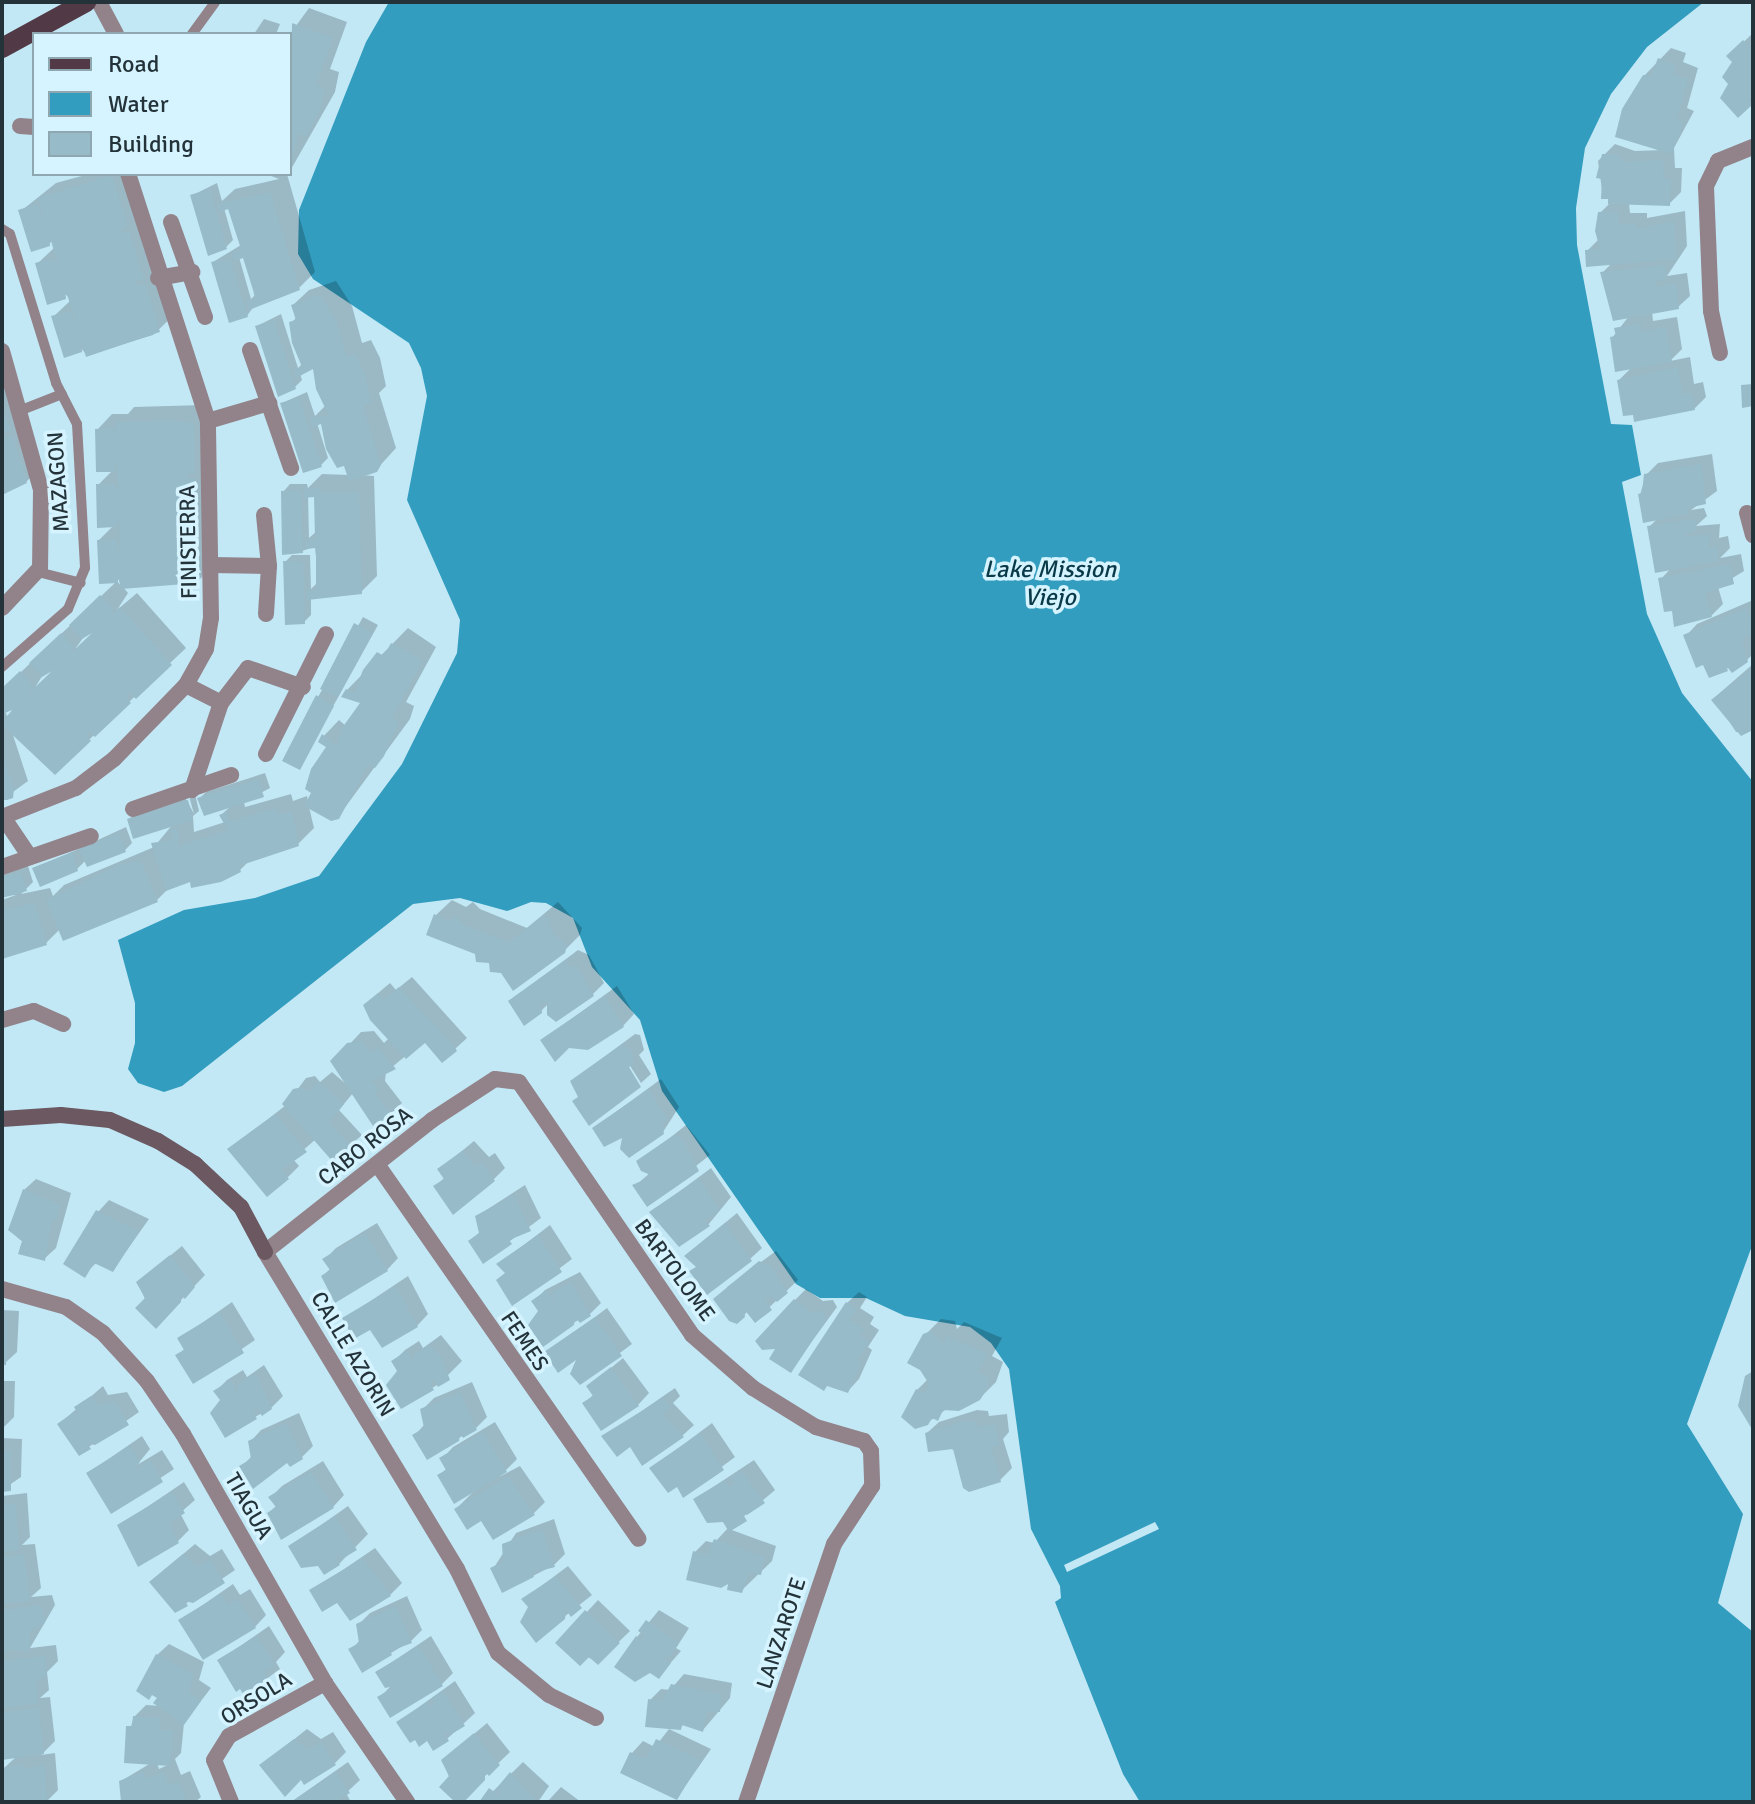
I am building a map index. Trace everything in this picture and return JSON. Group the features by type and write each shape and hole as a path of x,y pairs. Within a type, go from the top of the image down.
{"main road":[{"path":"2,48 86,2"}],"street":[{"path":"99,2 115,32"},
{"path":"1720,353 1711,311 1706,186 1718,161 1753,147"},
{"name":"FINISTERRA","path":"2,817 76,788 150,725 186,685 206,649 212,565 208,421 158,278 129,176"},
{"path":"171,222 192,272 205,317"},
{"path":"158,278 192,272"},
{"path":"250,350 291,468"},
{"name":"MAZAGON","path":"2,351 41,490 38,572"},
{"path":"208,421 269,403"},
{"path":"1747,513 1753,535"},
{"path":"264,515 269,566 266,614"},
{"path":"212,565 269,566"},
{"path":"2,608 38,572"},
{"path":"266,754 303,687 326,634"},
{"path":"192,790 221,703 248,668 303,687"},
{"path":"186,685 221,703"},
{"path":"133,809 231,775"},
{"path":"2,817 30,857"},
{"path":"2,867 91,836"},
{"path":"2,1020 34,1011 63,1024"},
{"name":"CABO ROSA","path":"265,1252 377,1164 495,1079"},
{"name":"BARTOLOME","path":"495,1079 519,1082 692,1335 753,1388 791,1412 816,1427 864,1441 875,1469 872,1486"},
{"name":"CALLE AZORIN","path":"2,1119 61,1115 110,1120 158,1141 195,1164 241,1207 265,1252 457,1569 498,1653 549,1695 596,1718"},
{"name":"FEMES","path":"377,1164 639,1539"},
{"name":"TIAGUA","path":"2,1289 66,1307 103,1333 147,1381 325,1683 407,1802"},
{"name":"LANZAROTE","path":"746,1802 834,1544 872,1486"},
{"name":"ORSOLA","path":"231,1802 214,1760 229,1736 325,1683"}],"lane":[{"path":"193,32 215,2"},
{"name":"MAZAGON","path":"2,229 10,234 62,394 77,424 84,537 81,583 68,609 2,667"},
{"path":"19,411 62,394"},
{"path":"38,572 81,583"}],"water":[{"name":"Lake Mission Viejo","path":"389,2 1704,2 1647,47 1611,94 1585,148 1576,208 1577,245 1611,424 1632,425 1641,475 1622,482 1647,614 1682,693 1753,782 1753,1243 1687,1424 1743,1514 1718,1603 1753,1632 1753,1802 1140,1802 1123,1774 1055,1602 1061,1598 1060,1586 1031,1529 1009,1369 991,1343 970,1327 905,1316 866,1298 820,1298 796,1284 662,1091 640,1020 592,967 573,918 546,903 531,902 507,911 460,898 413,904 182,1086 164,1092 138,1083 128,1069 135,1043 135,1003 118,940 184,910 255,898 319,876 402,764 457,653 460,620 407,500 427,396 421,368 409,343 313,279 298,254 299,210 366,42"}],"pier":[{"path":"1155,1522 1159,1529 1067,1572 1064,1565"}],"building":[{"path":"292,23 333,38 316,85 325,88 320,110 307,136 299,134 292,158 292,32"},
{"path":"1743,40 1753,51 1753,95 1748,100 1752,105 1738,118 1720,98 1728,84 1722,77 1732,62 1726,56"},
{"path":"1658,58 1676,65 1673,74 1688,79 1677,120 1684,122 1671,154 1615,137 1622,109 1643,75 1651,76"},
{"path":"1602,154 1618,154 1623,162 1663,160 1664,178 1671,179 1670,206 1608,204 1608,199 1601,199 1602,179 1596,178"},
{"path":"105,177 113,178 128,226 121,228 122,234 129,231 144,279 136,281 138,286 146,284 160,332 86,357 81,340 82,352 64,358 51,316 69,311 75,321 65,287 66,299 47,305 35,263 53,258 59,268 49,234 50,246 31,252 18,210 37,204 43,215 38,198"},
{"path":"210,189 227,249 208,256 190,195"},
{"path":"270,192 300,290 249,310 246,301 255,298 253,290 243,258 234,261 232,252 241,249 228,209 220,212 217,204"},
{"path":"1618,211 1619,224 1636,224 1636,229 1674,221 1677,259 1586,267 1585,250 1600,249 1595,231 1598,212"},
{"path":"230,258 248,317 229,323 211,262"},
{"path":"1665,265 1667,279 1656,281 1656,287 1676,283 1679,309 1613,321 1600,272"},
{"path":"320,295 337,322 347,357 355,354 365,374 371,403 363,406 381,465 377,472 349,481 344,466 337,468 326,449 321,424 312,427 309,418 329,416 316,389 313,369 296,378 293,370 302,367 292,343 289,322 296,320 291,305"},
{"path":"274,320 296,389 278,397 255,326"},
{"path":"1641,323 1642,332 1666,327 1672,362 1615,372 1610,337 1616,336 1614,328"},
{"path":"1678,367 1683,394 1692,393 1695,410 1634,422 1633,415 1623,416 1617,380"},
{"path":"1753,384 1753,406 1742,408 1741,385"},
{"path":"299,398 322,467 303,473 280,403"},
{"path":"2,410 11,430 4,433 5,438 13,436 27,483 2,495"},
{"path":"171,420 194,423 195,473 188,473 188,478 196,478 197,528 189,528 189,534 197,533 198,583 121,589 117,572 118,583 99,584 97,540 116,539 120,551 119,516 116,527 97,528 96,484 115,484 118,495 117,460 115,472 96,472 95,429 114,428 117,440 116,422"},
{"path":"1701,464 1706,504 1688,508 1689,514 1643,523 1638,494 1642,493 1644,474"},
{"path":"319,488 319,492 359,491 362,594 307,600 307,590 316,590 316,557 315,548 306,549 305,539 315,539 314,497 304,498 304,489"},
{"path":"301,490 303,553 282,555 281,491"},
{"path":"1695,519 1696,529 1681,537 1709,534 1709,548 1717,546 1719,561 1655,573 1647,526"},
{"path":"283,561 303,562 305,624 285,625"},
{"path":"1730,564 1734,584 1705,593 1712,617 1674,627 1672,611 1664,612 1658,578"},
{"path":"100,595 114,609 107,619 120,607 172,665 136,699 130,693 126,697 131,703 95,737 89,731 86,735 91,741 55,775 2,725 12,710 2,714 2,688 20,671 33,685 26,696 52,671 42,677 29,663 61,633 74,647 67,657 92,633 82,639 69,625"},
{"path":"1746,608 1753,626 1753,634 1742,639 1748,662 1732,673 1725,664 1728,671 1709,678 1703,665 1696,668 1683,635"},
{"path":"354,623 372,633 338,697 320,689"},
{"path":"391,643 418,657 421,664 392,718 399,722 384,756 375,768 368,765 339,819 331,821 304,806 311,793 305,789 311,769 326,747 318,742 322,734 337,747 342,728 360,703 341,697 346,689 354,693 363,670 377,652 384,656"},
{"path":"1753,668 1753,730 1741,736 1711,700"},
{"path":"316,695 334,706 300,770 282,761"},
{"path":"5,762 14,789 13,798 2,800"},
{"path":"258,779 264,797 204,816 197,798"},
{"path":"188,800 193,820 133,839 127,819"},
{"path":"276,808 278,815 292,811 299,846 239,866 241,872 221,882 191,888 190,882 166,891 151,843 172,840 170,830 178,828 179,846 228,830 219,815 227,812 230,821"},
{"path":"119,833 126,852 87,867 79,849"},
{"path":"72,852 78,871 40,887 32,868"},
{"path":"141,861 158,902 63,941 46,900 120,864"},
{"path":"21,872 27,891 2,898 2,877"},
{"path":"35,903 47,945 2,959 2,910"},
{"path":"434,914 449,921 456,916 464,925 509,942 542,916 548,918 553,933 567,945 565,953 513,991 501,973 490,972 489,963 476,962 475,954 426,935"},
{"path":"565,960 570,967 577,965 594,996 556,1022 547,1015 547,1002 541,1003 542,1013 524,1026 508,1001"},
{"path":"399,987 457,1051 442,1063 425,1043 406,1059 370,1020 363,1005 378,993 384,1000"},
{"path":"605,996 624,1027 588,1050 569,1048 555,1062 540,1040"},
{"path":"362,1041 371,1053 378,1047 396,1069 372,1081 379,1089 374,1093 392,1115 375,1129 330,1061 347,1043"},
{"path":"622,1044 632,1051 634,1064 629,1067 641,1087 589,1126 572,1101 578,1097 570,1081"},
{"path":"319,1082 344,1104 329,1123 352,1148 334,1163 282,1104 293,1089 303,1087 308,1092"},
{"path":"649,1089 668,1120 662,1125 664,1134 629,1158 620,1149 622,1138 604,1147 592,1128"},
{"path":"275,1114 307,1152 281,1170 289,1179 267,1197 227,1149"},
{"path":"674,1135 683,1139 699,1171 647,1207 632,1185 653,1176 641,1171 636,1161"},
{"path":"462,1151 476,1167 483,1163 495,1181 453,1215 433,1186 444,1179 437,1169"},
{"path":"699,1178 720,1210 705,1220 710,1226 679,1247 649,1212"},
{"path":"23,1189 60,1205 56,1220 52,1219 45,1261 18,1254 22,1241 8,1230"},
{"path":"514,1195 531,1231 509,1240 512,1244 483,1264 468,1241 479,1233 475,1216"},
{"path":"96,1210 139,1231 113,1272 94,1263 85,1278 63,1264"},
{"path":"725,1223 752,1261 707,1295 689,1271 696,1267 684,1256"},
{"path":"365,1233 388,1271 335,1303 321,1276 330,1270 322,1259"},
{"path":"538,1235 562,1272 512,1306 496,1280 505,1273 496,1264"},
{"path":"170,1255 195,1287 185,1299 181,1295 181,1302 156,1329 135,1308 145,1298 136,1282"},
{"path":"759,1261 771,1266 788,1293 777,1302 771,1296 765,1301 772,1310 755,1323 744,1309 745,1317 737,1324 729,1321 713,1299"},
{"path":"571,1282 591,1316 580,1323 575,1317 574,1325 543,1347 528,1325 538,1311 531,1301 547,1290 555,1301 553,1292"},
{"path":"396,1286 418,1327 382,1348 370,1330 354,1339 342,1318"},
{"path":"794,1299 811,1312 822,1311 826,1320 791,1373 769,1359 775,1349 762,1350 755,1341"},
{"path":"846,1302 857,1309 850,1320 864,1329 860,1336 869,1342 858,1359 862,1362 848,1393 827,1386 824,1391 798,1375"},
{"path":"220,1312 244,1353 193,1384 175,1355 184,1350 177,1338"},
{"path":"595,1317 622,1356 580,1385 570,1374 576,1360 558,1373 544,1352"},
{"path":"2,1321 8,1321 6,1365 2,1365"},
{"path":"931,1331 943,1344 947,1336 988,1354 978,1372 989,1377 988,1387 980,1400 959,1411 943,1410 938,1421 932,1418 928,1425 915,1429 901,1417 916,1389 924,1393 929,1384 920,1370 907,1363 923,1334"},
{"path":"429,1345 441,1356 450,1380 438,1387 434,1380 430,1383 434,1390 401,1409 386,1385 397,1371 391,1361 407,1351 415,1364 414,1354"},
{"path":"611,1367 639,1406 601,1431 582,1403 593,1396 586,1386"},
{"path":"1753,1371 1753,1431 1738,1406 1745,1376"},
{"path":"256,1374 272,1409 262,1416 257,1409 253,1412 257,1419 225,1438 210,1413 220,1400 213,1391 231,1380 238,1392 237,1384"},
{"path":"460,1392 477,1430 463,1438 460,1433 459,1441 427,1460 412,1435 424,1428 420,1409"},
{"path":"91,1396 97,1405 115,1402 129,1425 95,1445 87,1443 91,1449 79,1456 57,1424 74,1412 80,1417 74,1407"},
{"path":"663,1398 670,1408 662,1414 684,1437 642,1466 630,1447 617,1457 601,1436"},
{"path":"964,1421 977,1421 978,1427 996,1424 999,1446 991,1446 1001,1482 969,1492 963,1488 953,1449 928,1452 925,1433"},
{"path":"287,1423 303,1459 290,1467 287,1463 253,1489 239,1466 251,1459 248,1441"},
{"path":"483,1432 507,1472 454,1504 437,1475 446,1470 439,1458"},
{"path":"700,1433 724,1470 683,1498 677,1487 668,1493 649,1468"},
{"path":"130,1446 140,1462 132,1471 150,1460 163,1482 111,1514 86,1473"},
{"path":"11,1450 11,1491 2,1492 2,1451"},
{"path":"311,1471 334,1508 281,1540 267,1513 276,1507 268,1497"},
{"path":"742,1471 765,1503 747,1515 740,1509 747,1521 729,1532 723,1522 707,1523 693,1499 725,1480 729,1487 734,1484 730,1477"},
{"path":"508,1476 535,1515 493,1540 481,1521 467,1530 454,1509"},
{"path":"172,1492 185,1513 169,1523 179,1543 138,1567 117,1525"},
{"path":"16,1503 19,1550 2,1552 2,1505"},
{"path":"335,1516 357,1550 342,1559 334,1554 340,1565 324,1575 318,1566 301,1568 288,1546"},
{"path":"542,1529 555,1567 532,1573 534,1577 502,1593 490,1568 503,1562 502,1544"},
{"path":"714,1539 765,1557 761,1575 749,1573 742,1593 727,1590 728,1584 721,1588 686,1580 693,1551 707,1555"},
{"path":"24,1554 30,1601 2,1604 2,1557"},
{"path":"183,1554 197,1567 210,1559 225,1583 193,1603 185,1601 188,1606 175,1613 149,1582"},
{"path":"363,1558 391,1596 350,1621 337,1603 322,1612 309,1590"},
{"path":"556,1576 582,1608 571,1617 566,1610 565,1619 536,1643 520,1622 528,1607 521,1599"},
{"path":"221,1594 228,1605 238,1599 256,1628 203,1660 178,1620"},
{"path":"41,1605 45,1623 30,1630 30,1651 7,1650 2,1655 2,1610"},
{"path":"396,1606 412,1643 390,1651 392,1655 362,1673 348,1649 359,1643 356,1624"},
{"path":"585,1610 620,1643 598,1665 589,1657 580,1666 555,1643"},
{"path":"646,1620 679,1643 669,1658 660,1655 671,1663 659,1679 650,1673 635,1682 614,1667 636,1636 641,1640 644,1635 638,1631"},
{"path":"257,1636 275,1665 264,1672 269,1682 245,1697 240,1689 236,1692 217,1660"},
{"path":"419,1646 443,1686 390,1718 377,1697 396,1686 385,1688 375,1672"},
{"path":"156,1654 194,1674 189,1692 201,1701 184,1725 153,1703 157,1698 152,1695 149,1700 136,1691"},
{"path":"45,1656 47,1674 36,1683 38,1703 2,1708 2,1661"},
{"path":"671,1684 721,1694 720,1712 707,1712 703,1732 682,1725 681,1730 645,1727 648,1699 662,1701"},
{"path":"443,1691 465,1726 450,1735 442,1730 449,1741 433,1751 427,1741 419,1747 415,1740 410,1743 396,1722 427,1702 431,1707 435,1705 432,1698"},
{"path":"39,1708 44,1754 2,1760 2,1712"},
{"path":"133,1716 161,1718 160,1730 173,1730 170,1766 124,1763 126,1726 132,1726"},
{"path":"474,1733 500,1765 489,1776 485,1772 485,1780 464,1802 455,1802 439,1787 449,1776 441,1760"},
{"path":"294,1739 308,1750 321,1742 336,1765 304,1785 301,1780 285,1797 259,1765"},
{"path":"656,1739 701,1760 677,1800 620,1773 630,1752 646,1759"},
{"path":"22,1764 23,1769 45,1764 47,1802 2,1802 2,1768"},
{"path":"144,1771 147,1779 164,1772 169,1785 178,1781 187,1802 121,1802 119,1781"},
{"path":"336,1772 350,1793 335,1802 291,1802"},
{"path":"510,1772 537,1802 479,1802 489,1788 501,1797 496,1789"}]}
